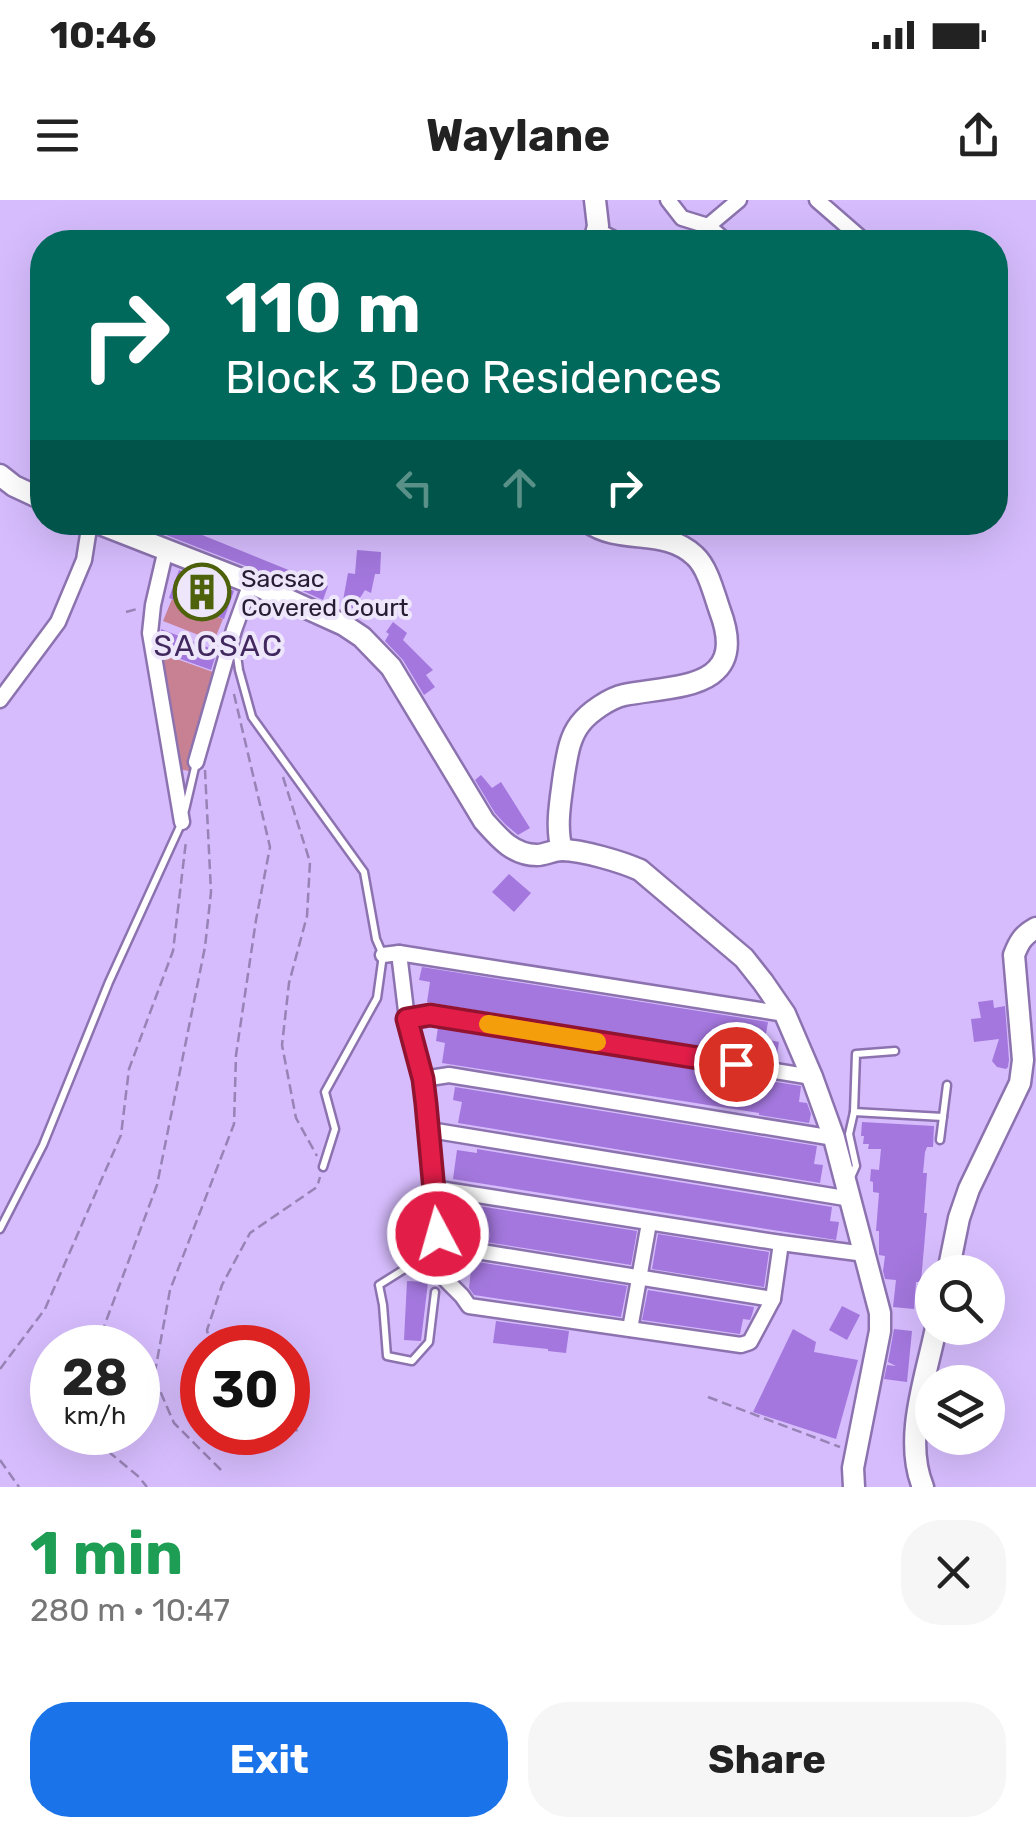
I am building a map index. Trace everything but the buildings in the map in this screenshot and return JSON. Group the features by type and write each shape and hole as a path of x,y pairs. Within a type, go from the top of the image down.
{"street":[{"path":"595,200 596,230"},
{"path":"668,200 682,218 713,230"},
{"path":"708,226 738,200"},
{"path":"817,200 852,230"},
{"path":"0,475 30,493"},
{"path":"0,700 58,622 84,560 89,535"},
{"path":"128,535 252,584 362,637 391,668 484,821 500,840 517,852 537,855 562,850 622,862 640,870 744,958 764,982 785,1014 834,1138 881,1322 855,1453 854,1487"},
{"path":"562,850 560,799 568,749 579,725 619,695 666,690 705,679 720,665 727,639 717,601 694,554 662,538 634,535"},
{"path":"166,549 150,633 182,822"},
{"path":"196,762 234,630 252,584"},
{"path":"951,1255 969,1189 1020,1083 1023,1060 1014,955 1018,943 1036,928"},
{"path":"781,1243 773,1299 750,1342 741,1346 469,1306 440,1274 432,1252 438,1234 423,1079 391,954 785,1014"},
{"path":"407,1019 430,1015 812,1077"},
{"path":"423,1079 449,1075 834,1138"},
{"path":"430,1130 851,1199"},
{"path":"432,1188 865,1254"},
{"path":"630,1330 649,1222"},
{"path":"438,1234 470,1250 773,1299"},
{"path":"923,1487 914,1440 933,1345"}],"lane":[{"path":"234,630 238,670 252,717 364,872 376,939 391,954 376,998 325,1092 335,1129 323,1166"},
{"path":"0,1230 43,1145 108,982 182,822 196,762"},
{"path":"846,1178 856,1166 849,1134 854,1112 856,1054 895,1051"},
{"path":"940,1140 947,1084"},
{"path":"854,1112 942,1117"},
{"path":"432,1252 378,1285 387,1356 412,1361 430,1342 435,1292"}],"path":[{"path":"220,1470 174,1423 154,1377 170,1290 234,1124 236,1054 270,848 232,687 238,670"},
{"path":"105,1325 157,1185 205,947 211,892 203,738"},
{"path":"209,1325 222,1285 250,1233 317,1188 323,1166 296,1118 282,1045 289,984 307,916 310,862 283,777"},
{"path":"0,1369 46,1309 121,1135 129,1069 173,951 186,841"},
{"path":"708,1397 855,1453"},
{"path":"113,1455 147,1487"},
{"path":"0,1460 19,1487"}],"shaded area":[{"path":"172,599 223,619 214,641 163,621"},
{"path":"157,652 213,672 189,771 178,769"}],"slow traffic":[{"path":"488,1024 597,1042"}],"place":[{"name":"Sacsac Covered Court","path":"202,592"}],"district":[{"name":"SACSAC","path":"219,646"}],"route":[{"path":"438,1234 423,1079 407,1019 430,1015 736,1064"}]}
